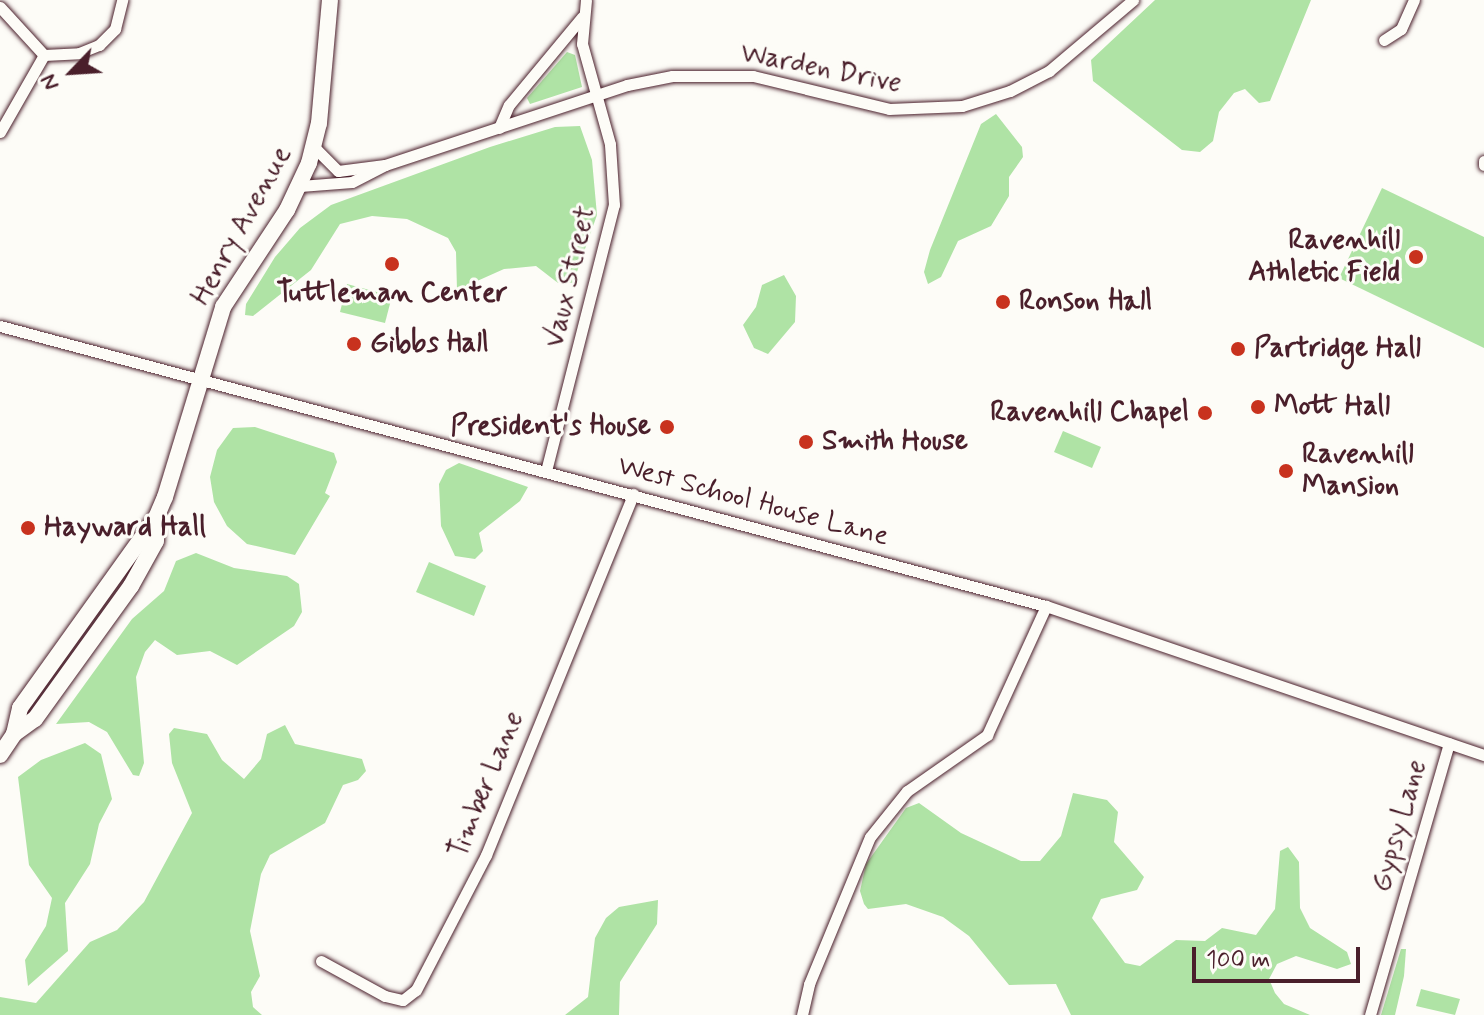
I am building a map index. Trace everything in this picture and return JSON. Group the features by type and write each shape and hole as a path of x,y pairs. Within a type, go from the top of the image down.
{"main road":[{"name":"Henry Avenue","path":"0,755 14,734 35,719 126,593 156,541 156,518 230,294 300,186 314,147 330,0"}],"street":[{"path":"44,55 79,53 99,45 115,29 122,0"},
{"name":"Vaux Street","path":"546,471 614,205 610,144 582,44 582,16 586,0"},
{"name":"Warden Drive","path":"300,186 352,182 385,165 596,95 659,78 713,73 771,79 889,109 962,106 1010,91 1049,71 1133,0"},
{"path":"1384,40 1401,29 1414,0"},
{"path":"0,7 44,55"},
{"path":"499,128 509,105 582,16"},
{"path":"0,132 44,55"},
{"name":"Warden Drive","path":"314,147 338,171 385,165"},
{"name":"West School House Lane","path":"0,326 1046,606 1484,755"},
{"name":"Timber Lane","path":"321,961 385,996 403,1000 416,990 486,855 633,494"},
{"path":"802,1015 809,984 870,837 907,791 987,735 1046,606"},
{"name":"Gypsy Lane","path":"1370,1015 1449,743"}],"green space":[{"path":"1155,0 1311,0 1270,101 1259,103 1245,89 1234,93 1219,112 1213,141 1200,152 1182,150 1093,81 1091,60"},
{"path":"567,52 575,55 582,87 530,104 527,98"},
{"path":"996,114 1022,147 1023,157 1009,177 1009,196 991,226 958,241 941,277 928,284 924,272 930,250 981,124"},
{"path":"580,126 592,160 597,215 573,283 558,283 536,266 504,269 457,290 456,252 448,238 407,219 372,216 340,224 311,270 253,316 245,315 246,304 275,257 300,228 331,205 490,147 555,127"},
{"name":"Ravenhill Athletic Field","path":"1382,188 1484,237 1484,348 1339,278"},
{"path":"784,275 796,296 795,322 768,354 754,348 743,325 756,307 762,285"},
{"path":"347,284 392,296 385,323 340,312"},
{"path":"255,427 334,453 337,462 325,493 330,496 295,555 247,544 227,526 214,502 210,477 217,450 233,428"},
{"path":"1063,431 1101,447 1092,468 1054,452"},
{"path":"459,463 528,487 520,501 479,533 483,551 475,559 455,556 441,526 439,484 446,470"},
{"path":"196,553 234,568 287,576 299,584 302,612 294,626 237,665 210,651 177,655 155,640 145,652 136,677 144,763 139,776 133,775 107,732 89,722 56,724 132,619 164,591 176,561"},
{"path":"429,562 486,586 474,616 416,592"},
{"path":"285,725 295,744 362,759 366,771 358,780 343,785 325,823 270,855 261,874 250,931 260,976 251,992 253,1007 262,1015 0,1015 0,997 36,1003 90,942 117,930 144,902 192,813 172,763 169,734 174,728 207,734 222,760 244,779 261,759 267,734"},
{"path":"85,743 101,754 112,799 99,824 90,864 65,903 68,951 28,986 25,960 46,926 52,898 29,865 18,777 41,760"},
{"path":"1073,793 1107,800 1118,812 1114,842 1144,877 1137,890 1101,899 1092,918 1125,963 1140,966 1176,940 1205,941 1222,928 1256,935 1275,909 1280,851 1288,847 1299,862 1300,908 1310,928 1347,952 1351,964 1337,969 1296,956 1277,964 1269,979 1275,993 1284,1004 1310,1015 1071,1015 1056,984 1009,985 969,936 943,917 906,904 868,909 864,904 860,891 866,864 906,808 919,803 961,833 1021,861 1040,861 1061,836"},
{"path":"658,900 657,924 620,982 619,1015 565,1015 588,997 595,938 606,918 619,907"},
{"path":"1401,949 1406,949 1404,976 1395,1015 1381,1015"},
{"path":"1421,989 1460,999 1455,1015 1416,1006"}],"place":[{"name":"Ravenhill Athletic Field","path":"1416,257"},
{"name":"Tuttleman Center","path":"392,264"},
{"name":"Ronson Hall","path":"1003,302"},
{"name":"Gibbs Hall","path":"354,344"},
{"name":"Partridge Hall","path":"1238,349"},
{"name":"Mott Hall","path":"1258,407"},
{"name":"Ravenhill Chapel","path":"1205,413"},
{"name":"President's House","path":"667,427"},
{"name":"Smith House","path":"806,442"},
{"name":"Ravenhill Mansion","path":"1286,471"},
{"name":"Hayward Hall","path":"28,528"}]}
